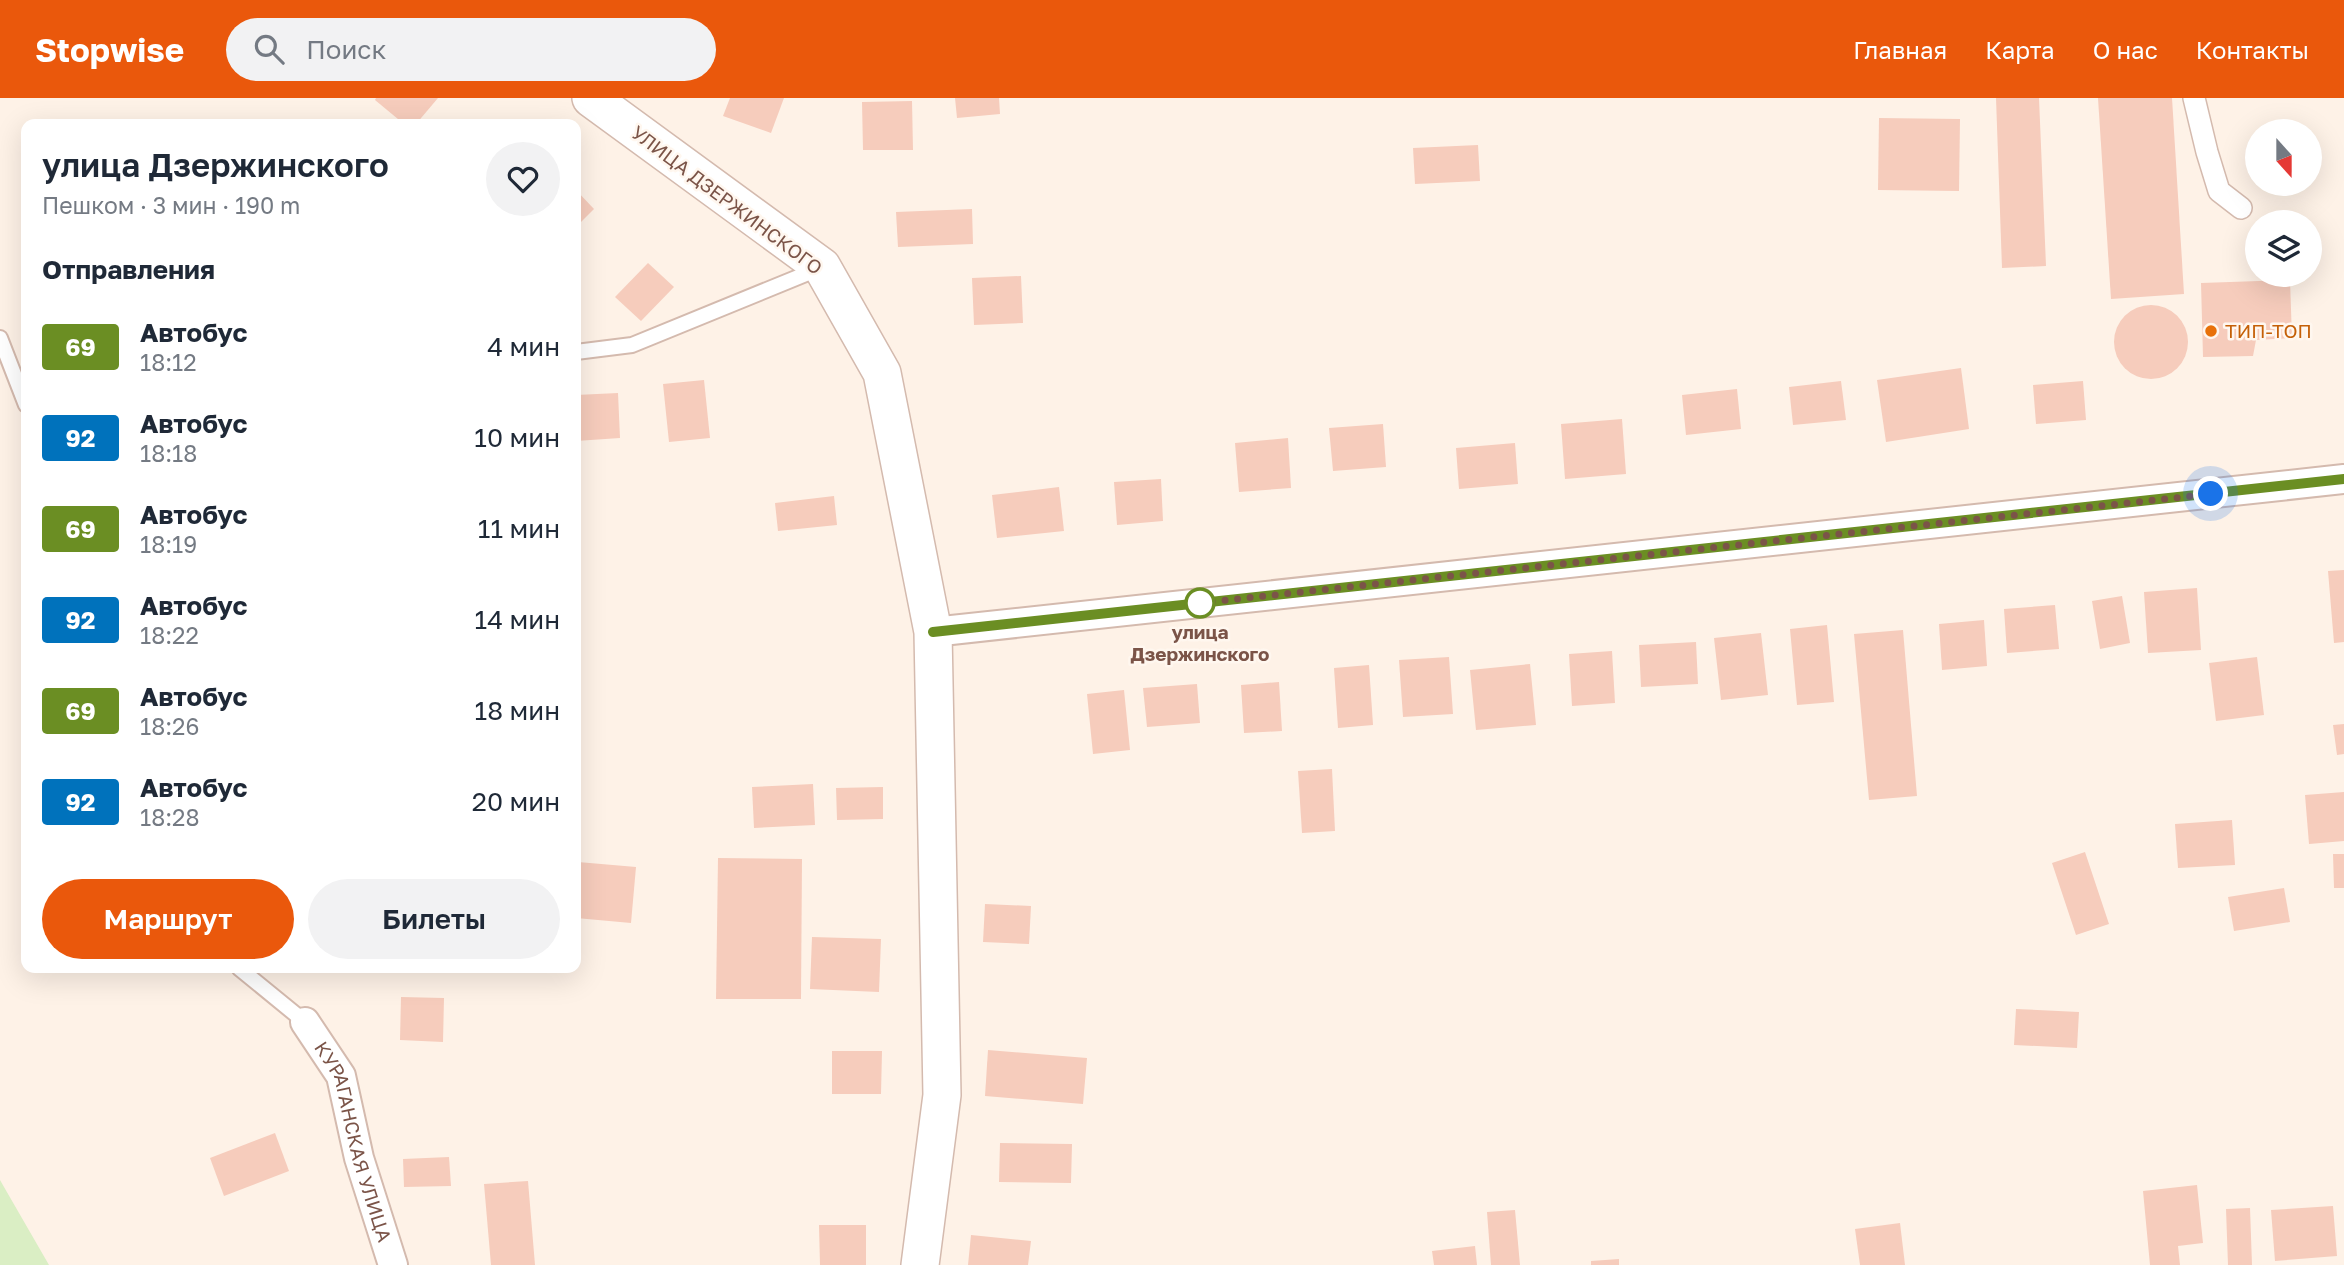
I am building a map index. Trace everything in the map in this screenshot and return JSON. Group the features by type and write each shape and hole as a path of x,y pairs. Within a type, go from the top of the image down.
{"street":[{"name":"УЛИЦА ДЗЕРЖИНСКОГО","path":"592,98 822,267 882,373 933,632 942,1095 920,1265"},
{"path":"2194,98 2219,191 2241,208"},
{"path":"933,632 2344,479"},
{"name":"КУРАГАНСКАЯ УЛИЦА","path":"305,1022 341,1076 359,1158 393,1265"}],"lane":[{"path":"581,351 632,345 822,267"},
{"path":"0,338 21,392"},
{"path":"245,973 305,1022"}],"green space":[{"path":"0,1180 4,1187 49,1265 0,1265"}],"building":[{"path":"438,98 420,119 398,119 375,100"},
{"path":"730,98 784,98 771,133 723,116"},
{"path":"955,98 999,98 1000,114 957,118"},
{"path":"1996,98 2039,98 2046,266 2002,268"},
{"path":"2098,98 2172,98 2184,294 2111,299"},
{"path":"912,101 913,150 863,150 862,102"},
{"path":"1879,118 1960,119 1959,191 1878,190"},
{"path":"1478,145 1480,181 1415,184 1413,148"},
{"path":"581,195 594,209 581,222"},
{"path":"972,209 973,244 898,247 896,212"},
{"path":"648,263 674,287 641,321 615,297"},
{"path":"1021,276 1023,323 974,325 972,278"},
{"path":"2245,282 2245,287 2290,287 2292,338 2256,340 2253,356 2203,357 2201,283"},
{"path":"2151,305 2172,311 2182,321 2188,342 2182,363 2172,373 2151,379 2130,373 2120,363 2114,342 2120,321 2130,311"},
{"path":"1961,368 1969,429 1886,442 1877,380"},
{"path":"704,380 710,438 669,442 663,384"},
{"path":"1841,381 1846,420 1793,425 1789,387"},
{"path":"2083,381 2086,420 2036,424 2033,385"},
{"path":"1737,389 1741,429 1686,435 1682,395"},
{"path":"618,393 620,438 581,441 581,395"},
{"path":"1622,419 1626,474 1565,479 1561,424"},
{"path":"1383,424 1386,467 1333,471 1329,428"},
{"path":"1288,438 1291,488 1239,492 1235,443"},
{"path":"1515,443 1518,484 1459,489 1456,448"},
{"path":"1161,479 1163,521 1117,525 1114,482"},
{"path":"1059,487 1064,531 997,538 992,495"},
{"path":"834,496 837,525 778,531 775,503"},
{"path":"2344,570 2344,642 2334,643 2328,571"},
{"path":"2197,588 2201,650 2148,653 2144,592"},
{"path":"2122,596 2130,643 2100,649 2092,601"},
{"path":"2055,605 2059,649 2007,653 2004,609"},
{"path":"1984,620 1987,666 1942,670 1939,624"},
{"path":"1827,625 1834,702 1797,705 1790,629"},
{"path":"1903,630 1917,796 1869,800 1854,634"},
{"path":"1761,633 1768,695 1721,700 1714,638"},
{"path":"1696,642 1698,684 1641,687 1639,645"},
{"path":"1612,651 1615,703 1572,706 1569,654"},
{"path":"1449,657 1453,714 1403,717 1399,660"},
{"path":"2257,657 2264,715 2216,721 2209,663"},
{"path":"1530,664 1536,725 1476,730 1470,670"},
{"path":"1369,665 1373,725 1338,728 1334,668"},
{"path":"1279,682 1282,731 1244,733 1241,685"},
{"path":"1197,684 1200,723 1147,727 1143,688"},
{"path":"1124,690 1130,750 1093,754 1087,694"},
{"path":"2344,724 2344,754 2337,755 2333,725"},
{"path":"1332,769 1335,831 1302,833 1298,771"},
{"path":"813,784 815,825 754,828 752,787"},
{"path":"883,787 883,819 837,820 836,788"},
{"path":"2344,792 2344,841 2309,844 2305,795"},
{"path":"2232,820 2235,865 2178,868 2175,824"},
{"path":"2085,852 2109,924 2076,935 2052,863"},
{"path":"2333,854 2344,854 2344,888 2334,888"},
{"path":"718,858 802,859 801,999 716,999"},
{"path":"581,862 636,867 631,923 581,918"},
{"path":"2284,888 2290,922 2234,931 2228,897"},
{"path":"985,904 1031,906 1029,944 983,942"},
{"path":"812,937 881,939 879,992 810,989"},
{"path":"401,997 444,998 443,1042 400,1040"},
{"path":"2016,1009 2079,1012 2077,1048 2014,1045"},
{"path":"988,1050 1087,1058 1083,1104 985,1096"},
{"path":"832,1051 882,1051 881,1094 832,1094"},
{"path":"275,1133 289,1171 224,1196 210,1158"},
{"path":"1000,1143 1072,1144 1071,1183 999,1182"},
{"path":"449,1157 451,1186 404,1187 403,1159"},
{"path":"528,1181 535,1265 491,1265 484,1184"},
{"path":"2197,1185 2203,1243 2178,1246 2180,1265 2150,1265 2143,1191"},
{"path":"2333,1206 2337,1256 2275,1261 2271,1210"},
{"path":"2250,1208 2252,1265 2228,1265 2226,1209"},
{"path":"1515,1210 1520,1265 1491,1265 1487,1212"},
{"path":"1900,1223 1905,1265 1860,1265 1855,1229"},
{"path":"819,1225 866,1225 866,1265 820,1265"},
{"path":"971,1235 1031,1241 1028,1265 968,1265"},
{"path":"1475,1246 1477,1265 1434,1265 1432,1251"},
{"path":"1619,1259 1619,1265 1591,1265 1591,1261"}],"bus line":[{"name":"69","path":"933,632 2344,479"}],"place":[{"name":"ТИП-ТОП","path":"2211,331"},
{"name":"улица Дзержинского","path":"1200,603"}],"route":[{"path":"1200,603 2211,494"}]}
